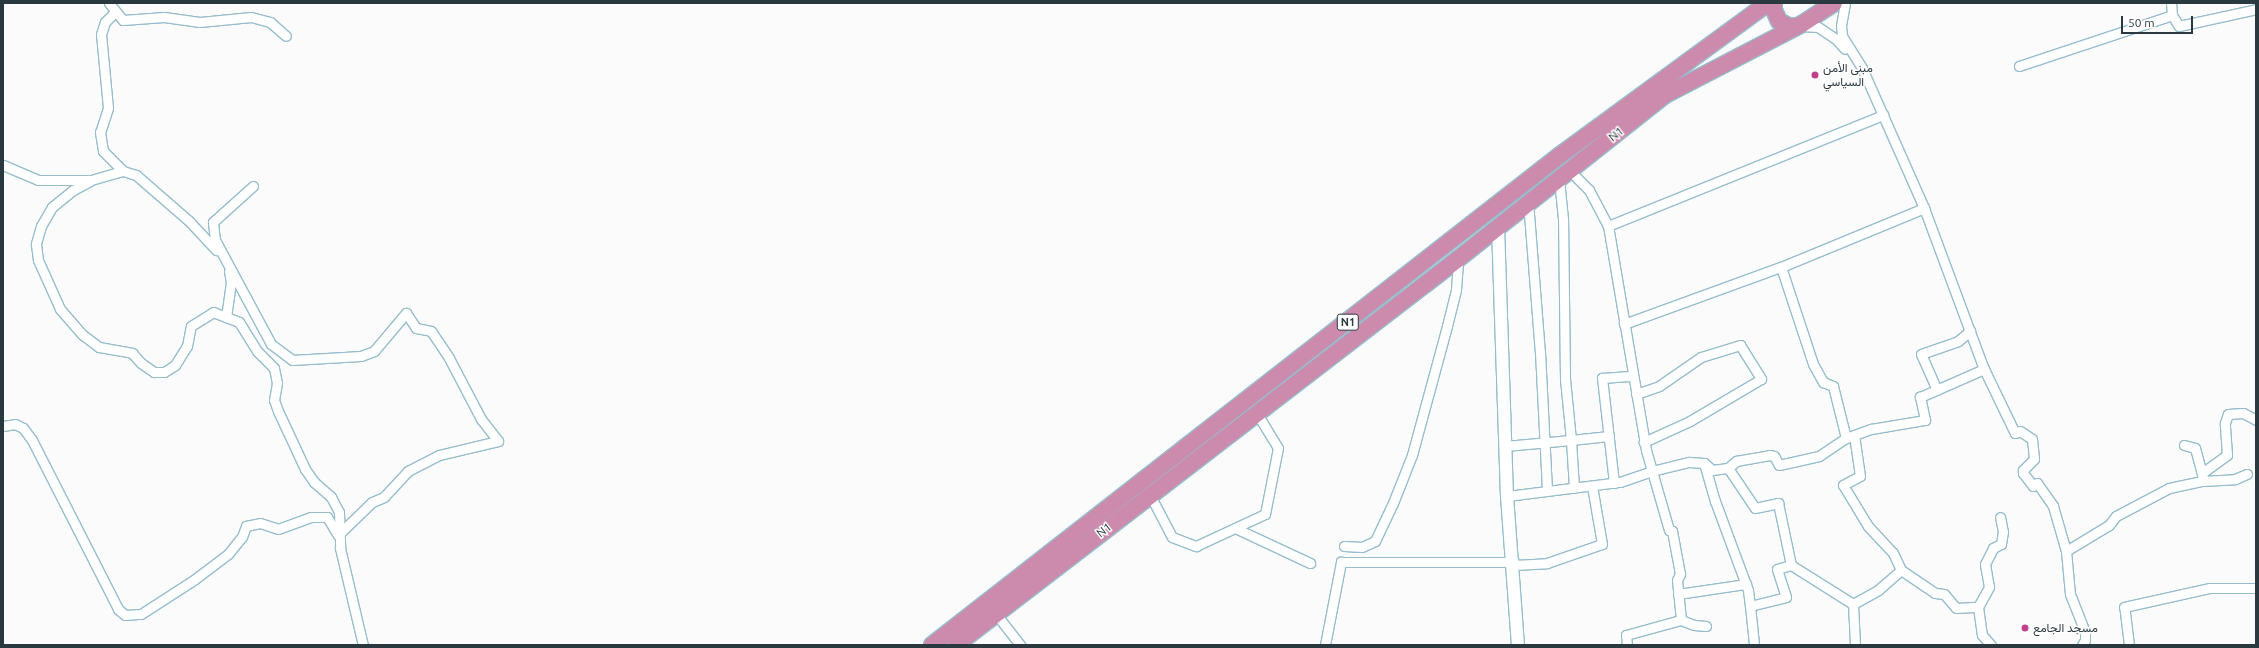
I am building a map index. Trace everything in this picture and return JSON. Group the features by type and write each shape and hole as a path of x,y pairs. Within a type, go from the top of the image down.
{"highway":[{"name":"N1","path":"932,645 1559,156 1768,3"},
{"path":"1774,3 1774,10 1779,21 1784,25 1797,26"},
{"name":"N1","path":"956,645 1256,412 1458,259 1528,201 1565,175 1665,94 1797,26 1834,3"}],"street":[{"path":"110,3 115,12 123,20 164,17 200,22 251,17 270,22 286,36"},
{"path":"1845,3 1841,26 1842,36 1862,68 1924,208 1984,369 2015,433 2020,431 2032,439 2034,458 2023,470 2023,474 2033,486 2037,483 2053,506 2066,551 2070,594 2085,632 2082,645"},
{"path":"2171,3 2172,15 2179,26 2256,9"},
{"path":"115,12 105,22 101,34 108,108 100,132 103,151 123,171 136,175 158,192 209,241 228,266 232,282 226,317"},
{"path":"2019,66 2172,15"},
{"path":"1797,26 1818,27 1826,32 1862,68"},
{"path":"1608,226 1883,115"},
{"path":"3,165 38,180 91,180"},
{"path":"123,171 91,180 73,190 52,207 41,226 36,244 38,260 60,309 83,335 99,347 132,353 141,364 154,372 164,372 175,365 187,346 192,326 213,312 239,322 257,351 274,368 277,383 274,400 305,469 314,482 331,497 339,512 338,535 363,645"},
{"path":"1574,488 1565,379 1563,219 1565,175 1589,190 1608,226 1644,442 1668,530 1672,531 1680,574 1677,580 1681,620"},
{"path":"253,186 212,222 215,240 271,344 292,360 361,356 374,351 406,313 416,328 430,331 449,358 481,419 498,441 439,455 408,471 384,497 372,502 338,535"},
{"path":"1528,201 1547,491"},
{"path":"1624,324 1781,267 1924,208"},
{"path":"1498,226 1507,496 1514,563 1518,645"},
{"path":"1344,546 1362,547 1375,541 1393,503 1412,455 1447,326 1456,290 1458,259"},
{"path":"1781,267 1813,364 1823,382 1833,386 1850,436 1860,476 1843,485 1868,526 1893,553 1901,570 1935,593 1944,594 1956,608 1978,607"},
{"path":"1937,390 1921,354 1958,341 1970,331"},
{"path":"1636,394 1659,386 1701,357 1740,345 1761,379 1690,422 1644,442"},
{"path":"1507,496 1614,483 1652,471 1689,462 1704,463 1712,470 1728,468 1736,461 1770,455 1774,456 1779,465 1819,456 1850,436 1871,429 1925,420 1920,397 1984,369"},
{"path":"1614,483 1602,378 1633,376"},
{"path":"1150,495 1172,537 1196,546 1265,514 1278,448 1256,412"},
{"path":"2066,551 2109,525 2116,516 2156,494 2203,477 2226,455 2225,423 2228,414 2242,413 2256,420"},
{"path":"3,426 15,424 23,428 32,440 118,609 125,615 141,614 195,579 228,554 242,537 246,526 260,524 278,529 311,517 327,517 338,535"},
{"path":"1505,446 1608,436"},
{"path":"2184,445 2195,448 2203,477"},
{"path":"1704,463 1715,501 1746,584 1754,645"},
{"path":"1728,468 1755,508 1778,503 1791,565 1853,604"},
{"path":"2203,477 2235,479 2247,474"},
{"path":"1325,645 1341,562 1547,564 1602,544 1592,486"},
{"path":"1991,645 1982,635 1978,607 1989,587 1986,564 1994,548 2001,544 2004,532 2000,517"},
{"path":"1235,528 1310,563"},
{"path":"1750,606 1786,597 1777,569 1791,565"},
{"path":"1853,604 1878,590 1901,570"},
{"path":"1678,594 1746,584"},
{"path":"2129,645 2124,607 2210,588 2256,588"},
{"path":"1853,604 1856,645"},
{"path":"996,614 1020,645"},
{"path":"1627,645 1626,635 1681,620 1694,626 1706,626"}],"place":[{"name":"مبنى الأمن السياسي","path":"1815,75"},
{"name":"مسجد الجامع","path":"2025,628"}]}
